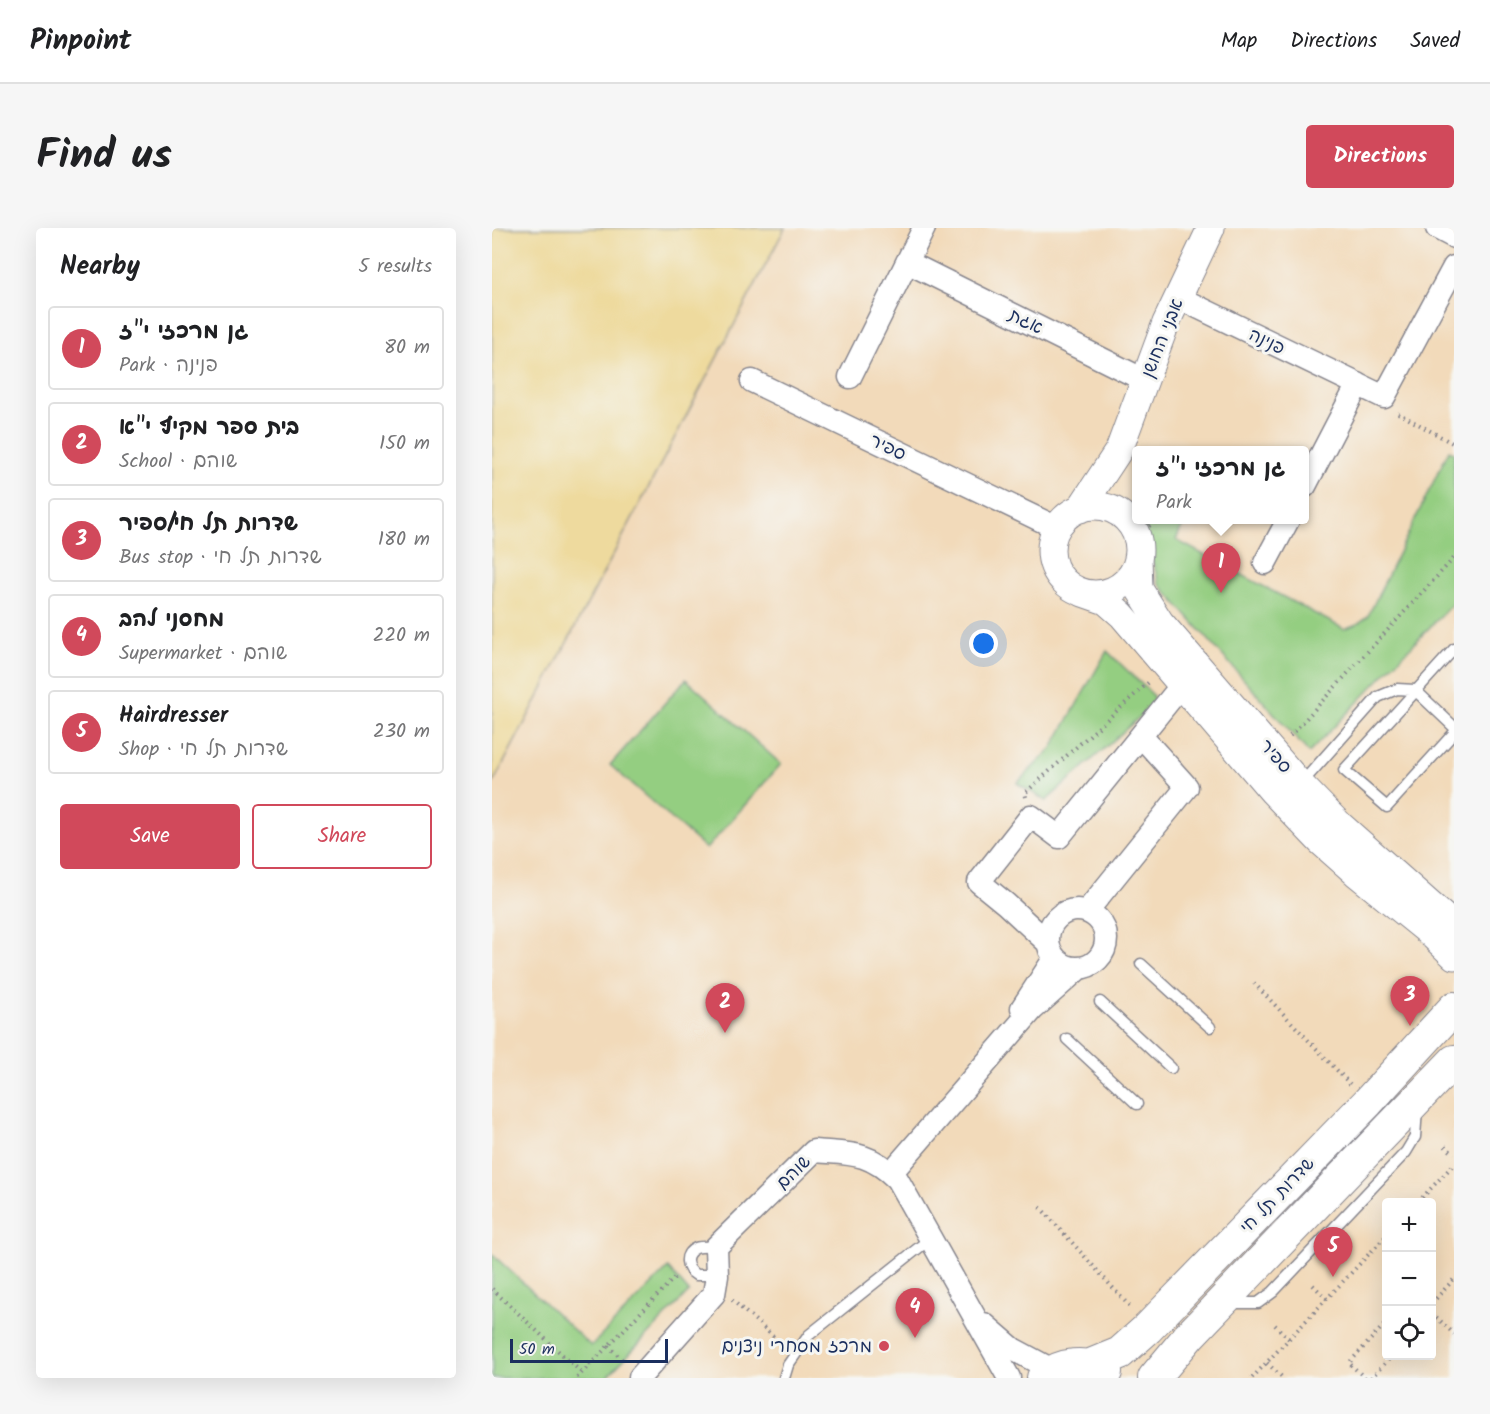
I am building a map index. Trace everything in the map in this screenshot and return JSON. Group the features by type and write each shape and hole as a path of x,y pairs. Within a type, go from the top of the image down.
{"main road":[{"name":"שדרות תל חי","path":"1048,1374 1068,1366 1101,1372 1149,1328 1368,1102 1447,1016"},
{"name":"שדרות תל חי","path":"1154,1378 1222,1302 1454,1061"}],"street":[{"path":"850,377 924,228"},
{"name":"אבני החושן","path":"1124,516 1115,479 1119,450 1177,297 1211,228"},
{"path":"1437,228 1454,237"},
{"name":"אגת","path":"907,262 1144,380"},
{"path":"1384,397 1454,267"},
{"name":"פנינה","path":"1177,297 1384,397"},
{"name":"ספיר","path":"752,381 1057,528"},
{"path":"1309,478 1358,384"},
{"name":"אבני החושן","path":"1080,509 1119,450"},
{"path":"1095,506 1110,509 1124,516 1137,535 1138,558 1133,572 1124,584 1112,591 1083,593 1071,587 1061,578 1055,567 1052,541 1057,528 1067,517 1080,509 1095,506"},
{"path":"1265,563 1285,524"},
{"name":"ספיר","path":"1138,558 1139,589 1147,604 1292,794 1321,843 1356,873 1447,926 1454,956"},
{"name":"ספיר","path":"1083,593 1106,601 1122,615 1181,686 1292,794"},
{"path":"1078,969 1061,964 1051,950 1006,904 979,882 1031,816 1059,837 1181,686"},
{"path":"1087,911 1187,786 1141,736"},
{"path":"1077,909 1087,911 1101,922 1107,937 1103,954 1089,966 1078,969 1032,1010 887,1170 1028,1002 1051,950 1052,924 1058,916 1077,909"},
{"path":"1447,926 1445,952 1454,974"},
{"path":"1447,1016 1454,993"},
{"name":"שוהם","path":"639,1377 714,1294 716,1268 814,1151 861,1155 887,1170"},
{"path":"887,1170 897,1179 1009,1378"},
{"path":"969,1307 982,1322 1013,1349 1048,1374"}],"lane":[{"path":"1454,648 1344,770 1387,807 1454,733"},
{"path":"1292,794 1378,697 1397,689 1415,690 1454,727"},
{"path":"1141,964 1210,1028"},
{"path":"1100,1002 1171,1068"},
{"path":"1067,1039 1137,1104"},
{"path":"784,1378 788,1365 809,1335 931,1238"},
{"path":"700,1247 716,1268 702,1276 696,1275 688,1268 687,1261 692,1251 700,1247"}],"path":[{"path":"1384,397 1389,408 1454,444"},
{"path":"1283,744 1454,558"},
{"path":"1031,816 1025,793 1155,676"},
{"path":"1254,983 1350,1085"},
{"path":"1445,1146 1454,1154"},
{"path":"1423,1198 1454,1164"},
{"path":"1040,1207 1133,1310"},
{"path":"1252,1378 1382,1240"},
{"path":"577,1378 676,1276 688,1268"},
{"path":"716,1268 795,1356"},
{"path":"1436,1298 1454,1279"},
{"path":"1313,1285 1327,1299"},
{"path":"492,1289 582,1373"},
{"path":"1436,1318 1454,1334"},
{"path":"1275,1325 1289,1339"},
{"path":"1365,1378 1349,1363 1382,1327"},
{"path":"1371,1378 1388,1360"},
{"path":"1267,1363 1283,1378"}],"green space":[{"path":"1449,450 1454,453 1454,602 1309,753 1159,584 1142,524 1183,524 1176,540 1344,629 1368,616"},
{"path":"1107,651 1153,695 1153,705 1046,801 1017,783 1052,748"},
{"path":"686,679 781,764 706,849 610,765"},
{"path":"492,1254 591,1346 668,1268 689,1292 606,1378 492,1378"}],"sand":[{"path":"492,228 785,228 492,785"}],"place":[{"name":"גן מרכזי י\"ז","path":"1221,593"},
{"name":"שדרות תל חי/ספיר","path":"1410,1026"},
{"name":"בית ספר מקיף י\"א","path":"725,1033"},
{"name":"Hairdresser","path":"1333,1277"},
{"name":"מחסני להב","path":"915,1338"},
{"name":"מרכז מסחרי ניצנים","path":"884,1346"}]}
